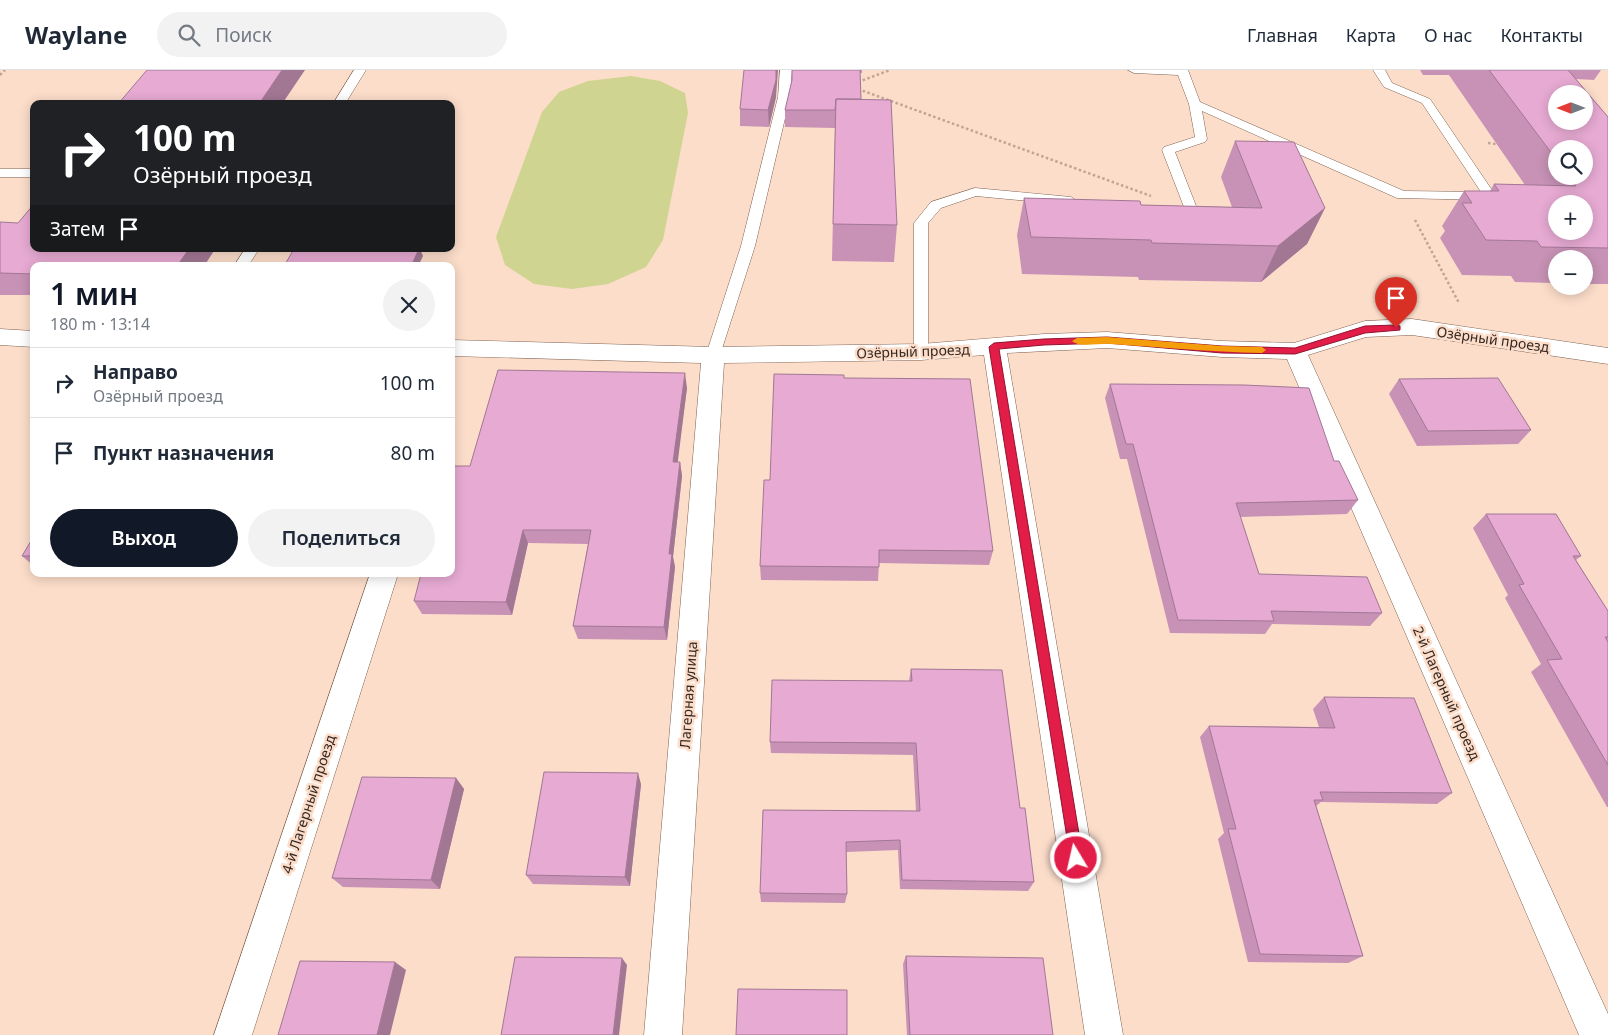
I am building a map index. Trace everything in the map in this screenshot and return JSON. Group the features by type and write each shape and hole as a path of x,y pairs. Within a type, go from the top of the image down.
{"street":[{"name":"Озёрный проезд","path":"455,354 921,352 1044,342 1107,340 1222,349 1295,351 1365,329 1412,328 1477,336 1606,359"},
{"path":"0,337 30,339"},
{"path":"994,347 1104,1035"},
{"name":"2-й Лагерный проезд","path":"1295,351 1598,1035"},
{"name":"Лагерная улица","path":"663,1035 713,354"},
{"name":"4-й Лагерный проезд","path":"233,1035 383,577"}],"lane":[{"path":"342,100 360,70"},
{"path":"713,354 748,246 784,96 786,70"},
{"path":"1134,70 1182,71 1196,104 1201,139 1168,150 1192,212 1162,209"},
{"path":"1196,104 1402,195 1490,196 1426,101 1388,85 1379,70"},
{"path":"0,173 30,173"},
{"path":"921,352 921,223 936,206 975,192 1084,202"}],"path":[{"path":"0,75 5,70"},
{"path":"857,83 890,70"},
{"path":"858,89 1192,212"},
{"path":"1402,195 1477,336"}],"green space":[{"path":"631,76 660,81 685,93 688,113 663,240 646,267 608,284 572,289 534,284 505,265 496,237 542,112 559,92 588,81"}],"building":[{"path":"147,70 282,70 262,100 121,100"},
{"path":"744,70 776,70 776,80 768,110 740,109"},
{"path":"792,70 860,70 861,99 836,99 835,110 785,110 792,80"},
{"path":"1489,70 1568,70 1581,85 1548,85 1548,130 1593,130 1593,99 1608,117 1608,248 1541,247 1537,241 1486,240 1462,203 1472,203 1464,191 1499,191 1494,184 1593,185 1593,140 1548,140 1548,148"},
{"path":"836,99 891,100 897,225 833,224"},
{"path":"1235,141 1294,142 1325,208 1278,246 1152,243 1151,240 1031,237 1024,198 1140,201 1141,205 1262,208"},
{"path":"30,209 30,252 187,252 180,262 30,262 30,274 0,273 0,222 18,223"},
{"path":"292,252 418,252 413,262 286,262"},
{"path":"498,370 685,373 673,462 680,462 669,554 672,554 664,627 573,626 591,530 523,530 506,602 414,601 420,577 455,577 455,466 470,466"},
{"path":"774,374 844,375 844,378 970,379 993,551 879,550 879,567 760,566 764,480 770,480"},
{"path":"1498,378 1531,430 1428,431 1399,379"},
{"path":"1110,384 1244,385 1309,388 1334,461 1339,461 1358,500 1236,503 1259,574 1367,577 1382,613 1271,611 1274,621 1178,620 1133,444 1126,444"},
{"path":"1486,514 1556,514 1581,556 1573,556 1608,611 1608,637 1605,637 1608,642 1608,765 1547,660 1562,659 1519,585 1524,584"},
{"path":"30,543 30,556 22,556"},
{"path":"911,669 1002,670 1020,808 1025,808 1034,882 902,880 900,840 846,842 847,894 760,893 763,810 920,811 916,743 770,742 772,680 912,681"},
{"path":"1324,697 1414,698 1452,793 1320,792 1323,800 1314,800 1363,956 1260,954 1228,829 1236,829 1209,726 1335,728"},
{"path":"544,772 638,773 625,877 526,875"},
{"path":"362,777 456,778 431,880 332,878"},
{"path":"906,956 1043,958 1053,1035 910,1035"},
{"path":"515,957 622,958 613,1035 501,1035"},
{"path":"300,961 395,962 377,1035 278,1035"},
{"path":"738,989 847,990 847,1035 736,1035"}],"slow traffic":[{"path":"1077,341 1107,340 1222,349 1262,350"}],"route":[{"path":"1076,858 994,347 1044,342 1107,340 1222,349 1295,351 1365,329 1396,328"}]}
